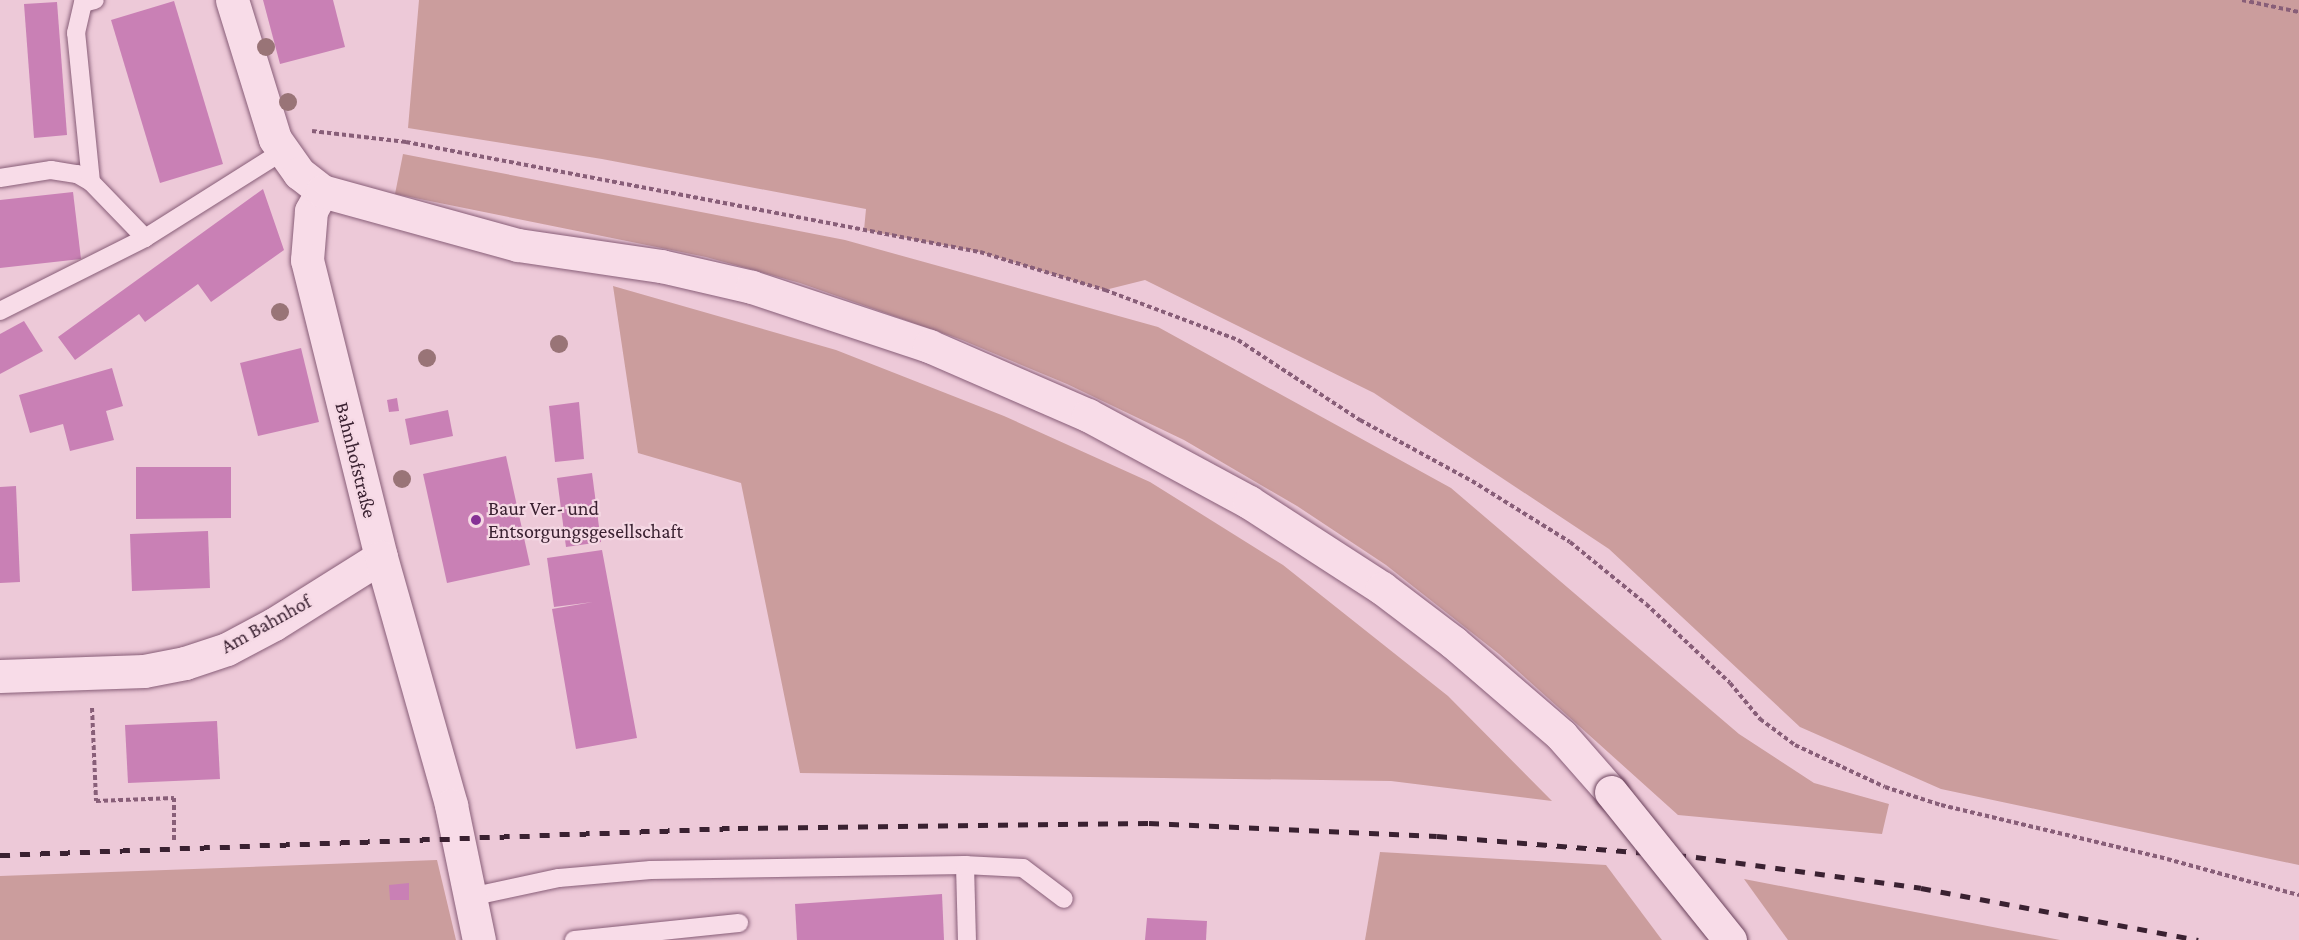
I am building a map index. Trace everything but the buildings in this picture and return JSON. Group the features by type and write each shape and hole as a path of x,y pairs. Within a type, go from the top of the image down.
{"main road":[{"path":"232,0 276,138 299,173 322,192 518,245 661,266 752,287 873,325 983,367 1088,415 1198,473 1298,532 1453,642 1561,735 1666,855 1730,940"},
{"name":"Bahnhofstraße","path":"322,192 311,211 307,260 381,557 451,805 479,940"},
{"name":"Am Bahnhof","path":"0,676 144,671 227,649 381,557"}],"lane":[{"path":"91,182 76,33 83,3 95,0"},
{"path":"0,311 145,238 276,138"},
{"path":"0,178 51,171 78,174 91,182 145,238"},
{"path":"470,897 559,878 651,870 965,865 1023,868 1064,899"},
{"path":"965,865 967,940"},
{"path":"574,940 739,923"}],"path":[{"path":"2242,0 2299,12"},
{"path":"276,138 406,142 980,252 1105,290 1238,340 1360,420 1472,481 1570,542 1646,604 1730,682 1760,719 1795,745 1885,787 1941,805 2167,859 2299,895"},
{"path":"91,674 96,801 174,798 174,841"}],"shaded area":[{"path":"419,0 2299,0 2299,865 1941,789 1800,727 1609,549 1374,393 1145,280 1105,290 980,252 864,230 866,209 602,159 408,128"},
{"path":"403,154 845,240 1158,327 1451,488 1739,734 1814,783 1889,804 1882,834 1678,815 1499,654 1386,565 1297,506 1184,440 1067,384 962,340 800,283 706,257 395,194"},
{"path":"613,286 836,350 1004,416 1150,482 1283,565 1448,696 1552,801 1391,781 800,773 741,483 638,453"},
{"path":"1380,852 1606,865 1662,940 1365,940"},
{"path":"437,860 456,940 0,940 0,876"},
{"path":"1744,879 2060,940 1788,940"}],"railway":[{"path":"0,855 738,828 1149,823 1437,836 1696,857 1921,888 2198,940"}],"place":[{"name":"Baur Ver- und Entsorgungsgesellschaft","path":"476,520"}]}
